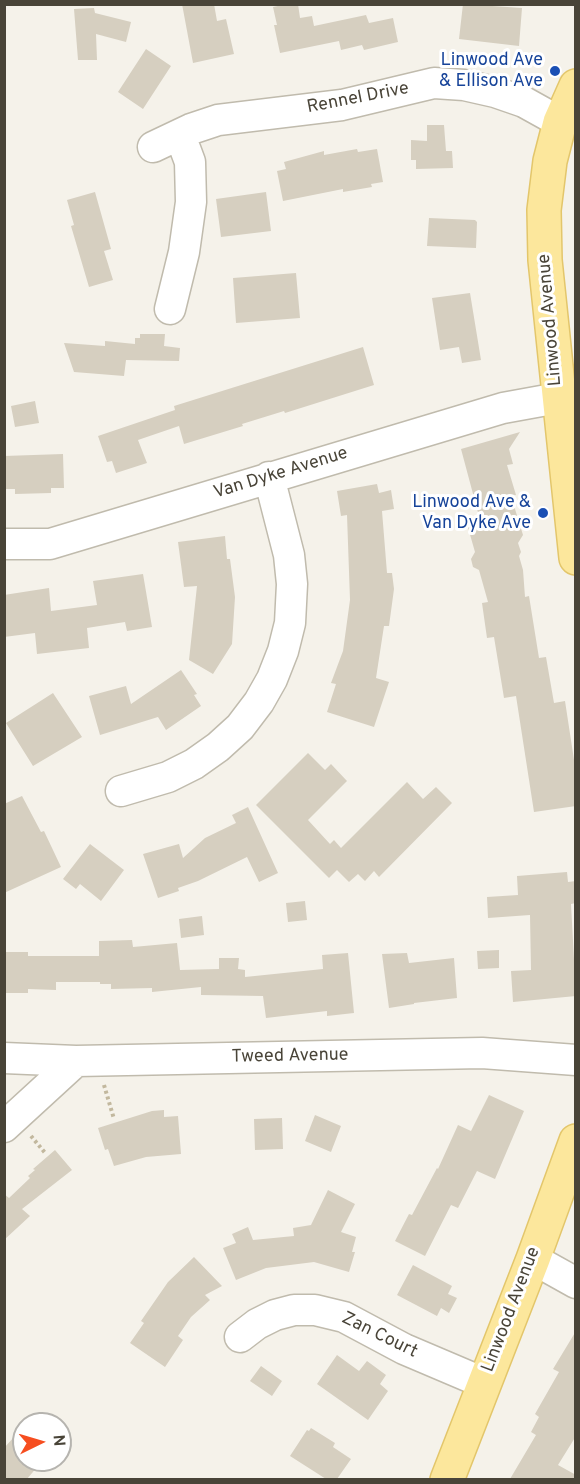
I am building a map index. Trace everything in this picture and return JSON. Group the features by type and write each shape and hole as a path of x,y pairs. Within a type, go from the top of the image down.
{"main road":[{"name":"Linwood Avenue","path":"576,86 560,122 550,161 544,210 545,260 567,398 576,558"},
{"name":"Linwood Avenue","path":"447,1479 576,1141"}],"street":[{"name":"Rennel Drive","path":"153,147 218,120 342,105 434,83 464,85 495,92 524,102 560,122"},
{"path":"170,309 191,202 190,162 180,135"},
{"name":"Van Dyke Avenue","path":"4,544 50,544 503,408 567,398"},
{"path":"121,790 168,777 194,764 218,747 240,727 259,702 272,679 283,651 290,623 292,584 289,555 269,477"},
{"name":"Tweed Avenue","path":"4,1058 88,1068 482,1053 576,1060"},
{"path":"16,1129 88,1068"},
{"path":"532,1259 576,1283"},
{"name":"Zan Court","path":"240,1336 257,1324 294,1310 325,1312 344,1317 404,1349 484,1383"}],"path":[{"path":"88,1068 114,1119"},
{"path":"16,1129 46,1154"}],"building":[{"path":"182,4 214,4 217,21 226,19 234,54 193,63"},
{"path":"298,4 300,18 312,16 314,26 366,15 369,23 393,18 398,42 364,50 362,45 341,50 339,41 280,53 273,7"},
{"path":"463,4 522,8 519,46 459,39"},
{"path":"94,8 95,13 131,22 126,42 96,34 97,60 78,60 74,9"},
{"path":"146,49 171,66 143,109 118,92"},
{"path":"427,125 444,125 446,151 452,151 453,168 416,169 416,160 411,160 411,140 427,141"},
{"path":"357,149 358,152 377,149 383,182 371,184 372,187 343,192 343,189 283,201 277,171 286,169 284,162 324,151 324,155"},
{"path":"95,192 111,249 104,251 113,280 89,287 71,226 74,225 67,200"},
{"path":"266,192 271,231 221,237 216,199"},
{"path":"429,218 475,220 477,222 476,248 427,246"},
{"path":"296,273 300,318 236,323 233,278"},
{"path":"470,293 481,360 462,363 459,347 440,350 432,298"},
{"path":"140,334 165,334 164,346 180,348 179,361 126,360 124,376 74,372 64,343 105,346 105,341 135,344 135,338 140,338"},
{"path":"363,347 374,385 242,424 243,426 184,444 179,426 138,440 147,463 116,473 112,461 107,462 98,436 175,410 174,406"},
{"path":"35,401 39,423 15,427 11,406"},
{"path":"520,432 509,449 513,464 507,465 516,495 511,496 523,535 518,543 521,552 519,556 523,570 525,597 529,596 539,658 546,657 554,703 565,701 576,773 576,806 534,812 516,696 504,698 494,637 487,638 482,603 488,602 479,570 473,567 471,559 475,552 467,524 480,520 461,449"},
{"path":"63,454 64,488 51,488 51,493 15,494 15,489 4,489 4,456"},
{"path":"377,484 379,493 391,490 394,509 382,511 387,573 392,573 394,589 389,626 384,626 376,678 389,682 374,727 327,712 336,684 331,683 343,651 350,600 347,515 341,516 337,491"},
{"path":"225,536 235,597 232,644 213,674 189,660 197,586 184,587 178,542"},
{"path":"143,574 152,627 127,631 125,622 87,628 89,648 37,654 35,633 4,637 4,595 49,588 51,611 97,605 93,581"},
{"path":"181,670 197,694 194,695 201,706 166,730 158,717 100,735 89,696 126,686 131,704"},
{"path":"53,693 82,737 33,766 6,723"},
{"path":"308,753 325,770 331,764 347,781 308,820 330,844 334,840 341,848 407,782 423,799 436,787 452,803 379,877 374,871 365,881 358,874 349,882 337,870 329,878 256,805"},
{"path":"22,796 41,832 44,831 61,867 4,893 4,804"},
{"path":"248,807 278,873 259,882 247,857 198,881 178,888 179,891 158,898 143,854 179,844 183,858 205,838 236,823 232,815"},
{"path":"90,844 124,870 101,901 80,884 76,889 63,879"},
{"path":"567,872 568,882 576,881 576,903 571,904 576,996 513,1002 511,971 531,970 530,915 488,918 487,897 518,895 517,876"},
{"path":"305,901 307,920 288,922 286,903"},
{"path":"202,916 204,935 181,938 179,919"},
{"path":"132,940 133,947 177,943 180,970 219,969 219,958 239,958 238,969 245,970 245,977 323,969 322,955 348,953 354,1013 327,1016 327,1011 266,1018 263,996 201,995 201,987 152,992 152,988 111,989 111,984 100,984 100,982 56,982 56,990 28,989 28,993 4,993 4,952 28,952 28,956 99,956 99,941"},
{"path":"499,950 499,968 478,969 477,951"},
{"path":"407,953 409,963 454,958 457,998 389,1008 382,954"},
{"path":"489,1095 524,1111 495,1179 477,1171 458,1208 451,1205 425,1256 395,1241 409,1214 412,1215 438,1169 458,1125 471,1131"},
{"path":"164,1110 164,1117 178,1116 181,1154 146,1157 114,1166 108,1149 105,1150 98,1128 152,1111"},
{"path":"315,1115 341,1126 331,1152 305,1141"},
{"path":"282,1118 283,1149 255,1150 254,1119"},
{"path":"55,1150 72,1170 22,1209 30,1216 4,1240 4,1194 9,1198 30,1178 28,1176 35,1170 33,1169"},
{"path":"328,1190 355,1204 341,1232 356,1237 352,1252 355,1252 349,1272 314,1262 266,1268 236,1280 223,1248 236,1243 232,1234 248,1227 253,1240 294,1236 293,1228 311,1225"},
{"path":"194,1257 222,1286 205,1295 210,1300 191,1317 178,1336 183,1340 165,1367 130,1343 144,1323 141,1321 168,1282"},
{"path":"413,1265 452,1286 448,1294 457,1298 449,1313 441,1308 437,1316 397,1295"},
{"path":"576,1331 576,1436 558,1465 576,1475 576,1479 510,1479 536,1435 531,1432 539,1417 535,1414 559,1372 553,1369"},
{"path":"337,1355 359,1371 367,1361 386,1375 380,1384 388,1391 368,1420 317,1384"},
{"path":"261,1366 282,1381 272,1396 250,1381"},
{"path":"311,1428 335,1443 333,1447 351,1459 337,1479 326,1479 290,1456 307,1430"},
{"path":"12,1439 12,1472 33,1472 27,1479 4,1479 4,1448"}],"place":[{"name":"Linwood Ave & Ellison Ave","path":"555,71"},
{"name":"Linwood Ave & Van Dyke Ave","path":"543,513"}]}
